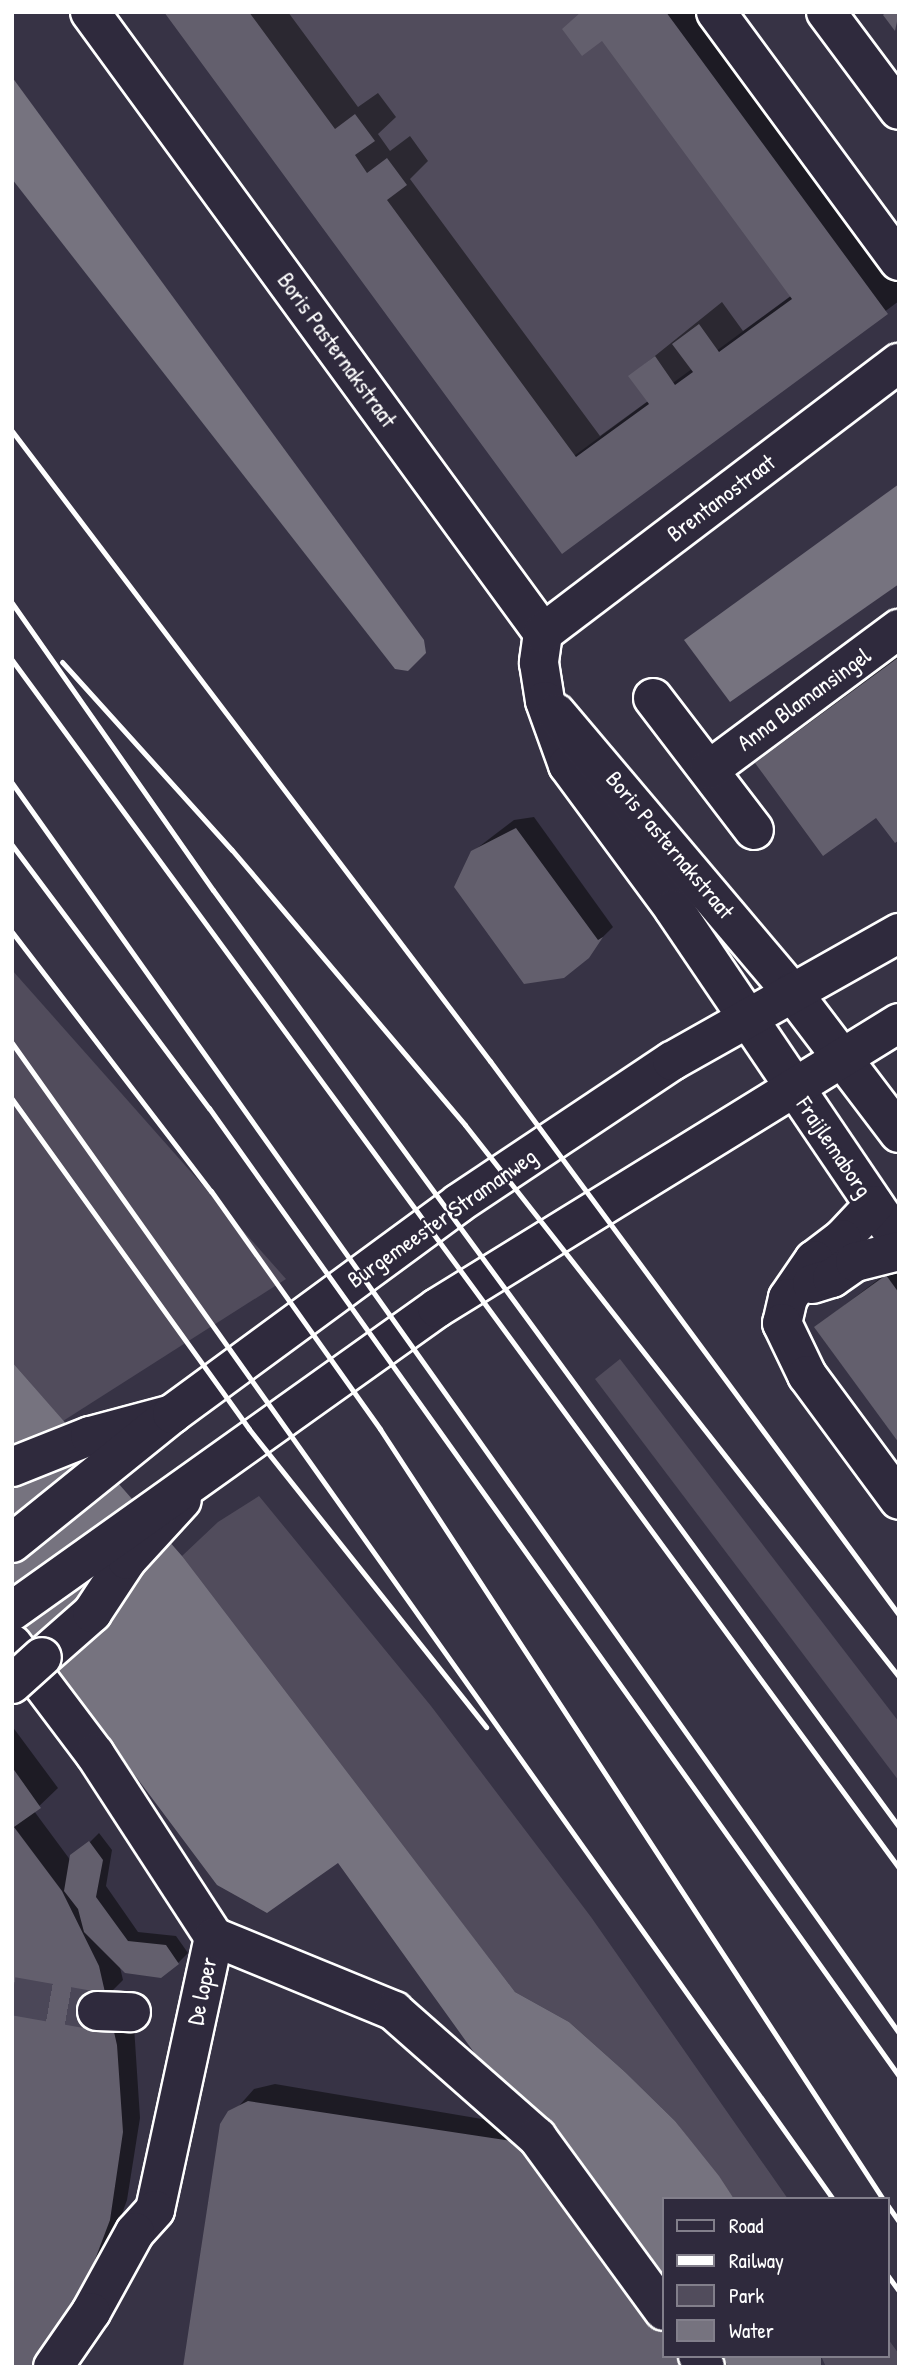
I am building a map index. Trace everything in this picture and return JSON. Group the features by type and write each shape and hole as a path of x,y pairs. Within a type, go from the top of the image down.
{"street":[{"name":"Boris Pasternakstraat","path":"90,12 543,633 539,663 545,701 568,765 749,1018 794,1087"},
{"path":"716,12 899,261"},
{"path":"826,12 899,110"},
{"name":"Brentanostraat","path":"543,633 899,363"},
{"name":"Anna Blamansingel","path":"709,770 899,629"},
{"path":"653,698 754,830"},
{"name":"Boris Pasternakstraat","path":"545,701 596,754 792,992 840,1056"},
{"name":"Burgemeester Stramanweg","path":"12,1543 172,1414 459,1203 672,1061 899,933"},
{"path":"12,1611 437,1308 840,1056 899,1023"},
{"path":"840,1056 899,1133"},
{"name":"Fraijlemaborg","path":"794,1087 899,1241"},
{"path":"874,1205 814,1260 783,1310 785,1335 807,1375 899,1500"},
{"path":"796,1289 832,1278 855,1262 899,1251"},
{"path":"12,1467 90,1436 172,1414"},
{"path":"12,1684 92,1613 127,1560 206,1473"},
{"name":"De loper","path":"12,1644 95,1754 214,1937 155,2210 135,2232 91,2312 53,2367"},
{"path":"214,1937 394,2011 537,2137 662,2308"}],"green space":[{"path":"245,12 583,12 792,295 574,456"},
{"path":"12,970 286,1279 63,1421 12,1362"},
{"path":"620,1359 899,1722 899,1781 595,1379"},
{"path":"259,1496 431,1706 591,1917 787,2197 732,2197 675,2121 625,2072 569,2022 515,1992 186,1566 182,1556 218,1522"},
{"path":"890,2342 899,2354 899,2367 826,2367 822,2358 890,2358"}],"water":[{"path":"12,77 424,640 426,653 408,671 395,669 12,179"},
{"path":"899,484 899,584 730,702 684,640"},
{"path":"12,1362 182,1556 515,1992 569,2022 625,2072 675,2121 719,2176 733,2197 662,2197 662,2314 338,1863 267,1913 217,1885 12,1611"},
{"path":"693,2358 821,2358 821,2367 693,2367"}],"building":[{"path":"164,12 249,12 335,129 355,114 375,141 355,155 367,173 387,158 407,185 387,200 576,457 649,404 628,376 655,356 675,385 693,372 672,344 699,324 719,352 792,299 602,41 582,56 562,29 581,12 666,12 888,314 562,554"},
{"path":"886,12 899,12 895,31 883,15"},
{"path":"899,657 899,840 895,843 876,818 823,856 755,763"},
{"path":"516,828 598,940 603,937 589,958 564,978 524,984 454,887 471,851"},
{"path":"886,1275 899,1293 899,1443 814,1327"},
{"path":"12,1767 41,1808 14,1827 62,1891 99,1966 117,2045 123,2132 110,2220 82,2294 38,2367 12,2367"},
{"path":"89,1841 103,1860 96,1897 128,1941 166,1945 179,1964 161,1978 125,1973 84,1932 78,1909 64,1891 70,1855"},
{"path":"248,2101 519,2142 662,2317 662,2358 692,2358 699,2367 183,2367 220,2124 228,2111"}],"tunnel":[{"path":"12,1996 97,2011"}],"railway":[{"path":"12,431 490,1061 899,1615"},
{"path":"12,603 213,890 899,1827"},
{"path":"12,660 899,1868"},
{"path":"62,662 232,850 465,1125 899,1677"},
{"path":"12,783 899,2033"},
{"path":"12,845 209,1108 899,2076"},
{"path":"12,932 211,1191 380,1429 882,2197"},
{"path":"12,1043 832,2197"},
{"path":"12,1099 249,1429 486,1727"},
{"path":"890,2209 899,2222"},
{"path":"890,2279 899,2291"}]}
